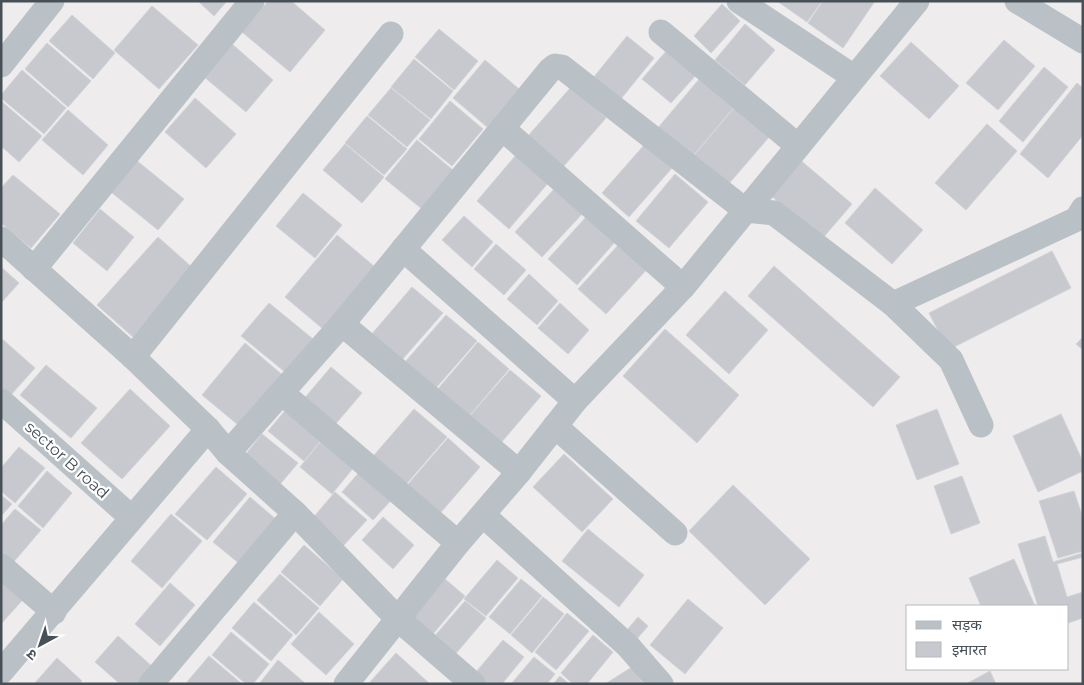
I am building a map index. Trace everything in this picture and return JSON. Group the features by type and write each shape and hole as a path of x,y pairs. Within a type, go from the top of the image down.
{"street":[{"path":"1,65 52,1"},
{"path":"34,269 252,1"},
{"path":"739,1 854,77"},
{"path":"346,684 458,543 519,472 575,401 683,287 917,1"},
{"path":"1017,1 1083,41"},
{"path":"661,32 798,146"},
{"path":"133,357 390,34"},
{"path":"228,453 342,324 555,66 562,67 745,210 774,213 894,304 951,360 981,425"},
{"path":"502,128 683,287"},
{"path":"894,304 1077,219 1083,210"},
{"path":"1,239 133,357 208,429 228,453 295,513 398,619 473,684"},
{"path":"403,249 575,401"},
{"path":"342,324 519,472"},
{"path":"282,393 458,543"},
{"name":"sector B road","path":"1,402 132,518"},
{"path":"555,426 674,533"},
{"path":"1,672 208,429"},
{"path":"152,684 295,513"},
{"path":"483,515 628,646 661,684"},
{"path":"1,566 54,612"}],"building":[{"path":"198,1 227,1 214,16"},
{"path":"268,1 291,1 325,30 290,72 242,32"},
{"path":"777,1 822,1 807,22"},
{"path":"823,1 875,1 843,48 808,23"},
{"path":"722,4 740,21 711,53 694,36"},
{"path":"152,6 198,45 159,89 114,50"},
{"path":"72,15 115,53 93,79 49,41"},
{"path":"745,24 775,50 745,85 715,60"},
{"path":"439,29 478,61 454,90 415,57"},
{"path":"627,36 654,58 616,105 589,83"},
{"path":"1004,40 1035,66 998,110 966,83"},
{"path":"911,42 959,86 929,119 880,76"},
{"path":"47,43 91,81 68,107 25,69"},
{"path":"231,43 273,80 246,112 203,76"},
{"path":"668,49 697,74 671,103 642,79"},
{"path":"414,59 453,91 431,119 391,87"},
{"path":"485,60 519,89 487,127 453,98"},
{"path":"1044,67 1068,87 1023,142 999,121"},
{"path":"22,70 66,108 44,134 1,98 1,95"},
{"path":"701,77 735,106 691,158 657,129"},
{"path":"1077,83 1083,88 1083,135 1048,178 1020,154"},
{"path":"571,87 606,118 563,167 528,136"},
{"path":"391,88 430,120 407,147 368,115"},
{"path":"195,98 236,134 206,168 165,132"},
{"path":"1,101 42,136 19,162 1,146"},
{"path":"450,101 483,129 452,166 419,139"},
{"path":"735,107 770,136 726,187 692,158"},
{"path":"68,110 108,145 83,175 42,140"},
{"path":"367,116 407,149 384,175 345,143"},
{"path":"987,124 1017,151 966,210 935,183"},
{"path":"417,140 454,171 422,209 385,179"},
{"path":"345,144 384,177 362,203 323,170"},
{"path":"645,144 672,168 629,217 602,193"},
{"path":"516,155 549,182 509,229 477,201"},
{"path":"799,159 852,204 822,239 769,194"},
{"path":"136,160 184,199 158,230 111,192"},
{"path":"675,174 708,202 669,248 636,221"},
{"path":"13,175 60,214 31,248 1,223 1,188"},
{"path":"555,188 583,213 542,257 515,232"},
{"path":"875,188 923,230 892,264 845,223"},
{"path":"303,193 342,225 315,258 276,226"},
{"path":"100,209 134,237 107,271 73,243"},
{"path":"464,216 493,242 472,267 442,240"},
{"path":"586,217 615,242 577,285 548,259"},
{"path":"337,235 375,267 323,329 285,297"},
{"path":"158,237 194,269 133,337 97,305"},
{"path":"621,242 649,267 606,314 578,289"},
{"path":"496,244 526,270 504,295 474,269"},
{"path":"1052,251 1071,288 948,350 929,313"},
{"path":"774,266 900,377 873,407 748,296"},
{"path":"1,267 19,283 1,303"},
{"path":"529,274 558,301 537,325 507,299"},
{"path":"412,287 443,313 401,361 371,335"},
{"path":"725,291 768,330 729,374 686,335"},
{"path":"269,303 313,339 285,372 241,336"},
{"path":"560,303 589,330 568,354 538,328"},
{"path":"446,315 477,341 435,389 405,362"},
{"path":"665,329 739,395 697,443 623,376"},
{"path":"1083,337 1083,350 1076,344"},
{"path":"1,338 35,368 10,396 1,389"},
{"path":"478,342 509,369 468,417 437,390"},
{"path":"245,343 286,378 243,429 202,395"},
{"path":"46,365 97,408 71,438 20,395"},
{"path":"331,367 362,393 333,427 302,401"},
{"path":"510,370 541,396 500,444 469,417"},
{"path":"130,389 170,426 122,479 81,443"},
{"path":"289,406 325,435 304,461 268,431"},
{"path":"414,409 447,437 402,489 369,461"},
{"path":"937,409 959,464 917,480 896,425"},
{"path":"1061,414 1083,462 1083,471 1038,492 1013,436"},
{"path":"262,434 298,463 276,489 241,460"},
{"path":"327,434 359,461 332,494 300,467"},
{"path":"448,438 480,467 436,518 403,490"},
{"path":"19,447 45,468 15,503 1,491 1,468"},
{"path":"564,454 613,499 582,532 533,487"},
{"path":"216,467 247,494 207,540 175,514"},
{"path":"363,468 395,496 373,520 342,492"},
{"path":"47,471 72,493 43,528 18,506"},
{"path":"962,476 980,523 951,534 934,486"},
{"path":"733,485 810,559 765,605 689,531"},
{"path":"1074,491 1083,518 1083,551 1058,558 1039,501"},
{"path":"335,492 367,520 343,546 312,519"},
{"path":"1,495 12,504 1,516"},
{"path":"250,497 278,521 241,565 213,542"},
{"path":"15,509 41,530 11,565 1,556 1,525"},
{"path":"171,514 202,541 162,588 131,561"},
{"path":"383,517 414,545 393,569 362,540"},
{"path":"588,529 644,575 619,607 562,561"},
{"path":"1045,536 1053,562 1083,553 1083,557 1057,564 1067,597 1083,592 1083,618 1069,623 1069,605 1038,605 1018,544"},
{"path":"304,545 343,579 320,606 281,572"},
{"path":"1014,559 1035,605 981,605 969,578"},
{"path":"497,560 518,578 486,616 464,599"},
{"path":"280,574 319,608 296,635 257,600"},
{"path":"1,577 26,596 1,624"},
{"path":"445,579 465,596 433,634 413,617"},
{"path":"521,579 542,596 510,634 489,617"},
{"path":"170,583 195,605 160,646 135,624"},
{"path":"543,597 564,614 532,653 511,635"},
{"path":"688,599 723,628 685,674 650,645"},
{"path":"465,601 486,618 453,657 432,639"},
{"path":"254,602 293,635 271,661 232,628"},
{"path":"319,612 354,644 326,675 291,644"},
{"path":"567,613 589,631 556,670 535,652"},
{"path":"638,617 648,626 631,646 621,637"},
{"path":"231,632 269,664 253,684 246,684 212,655"},
{"path":"593,635 613,652 587,684 573,684 561,673"},
{"path":"118,636 155,669 141,684 120,684 95,662"},
{"path":"503,640 524,657 502,684 478,684 471,678"},
{"path":"396,653 430,684 372,684 370,682"},
{"path":"209,656 242,684 189,684 187,682"},
{"path":"534,657 555,674 547,684 511,684"},
{"path":"57,658 82,681 79,684 34,684"},
{"path":"278,660 306,684 259,684"},
{"path":"632,667 643,684 605,684"},
{"path":"990,671 996,684 966,684"},
{"path":"560,676 569,684 553,684"}]}
